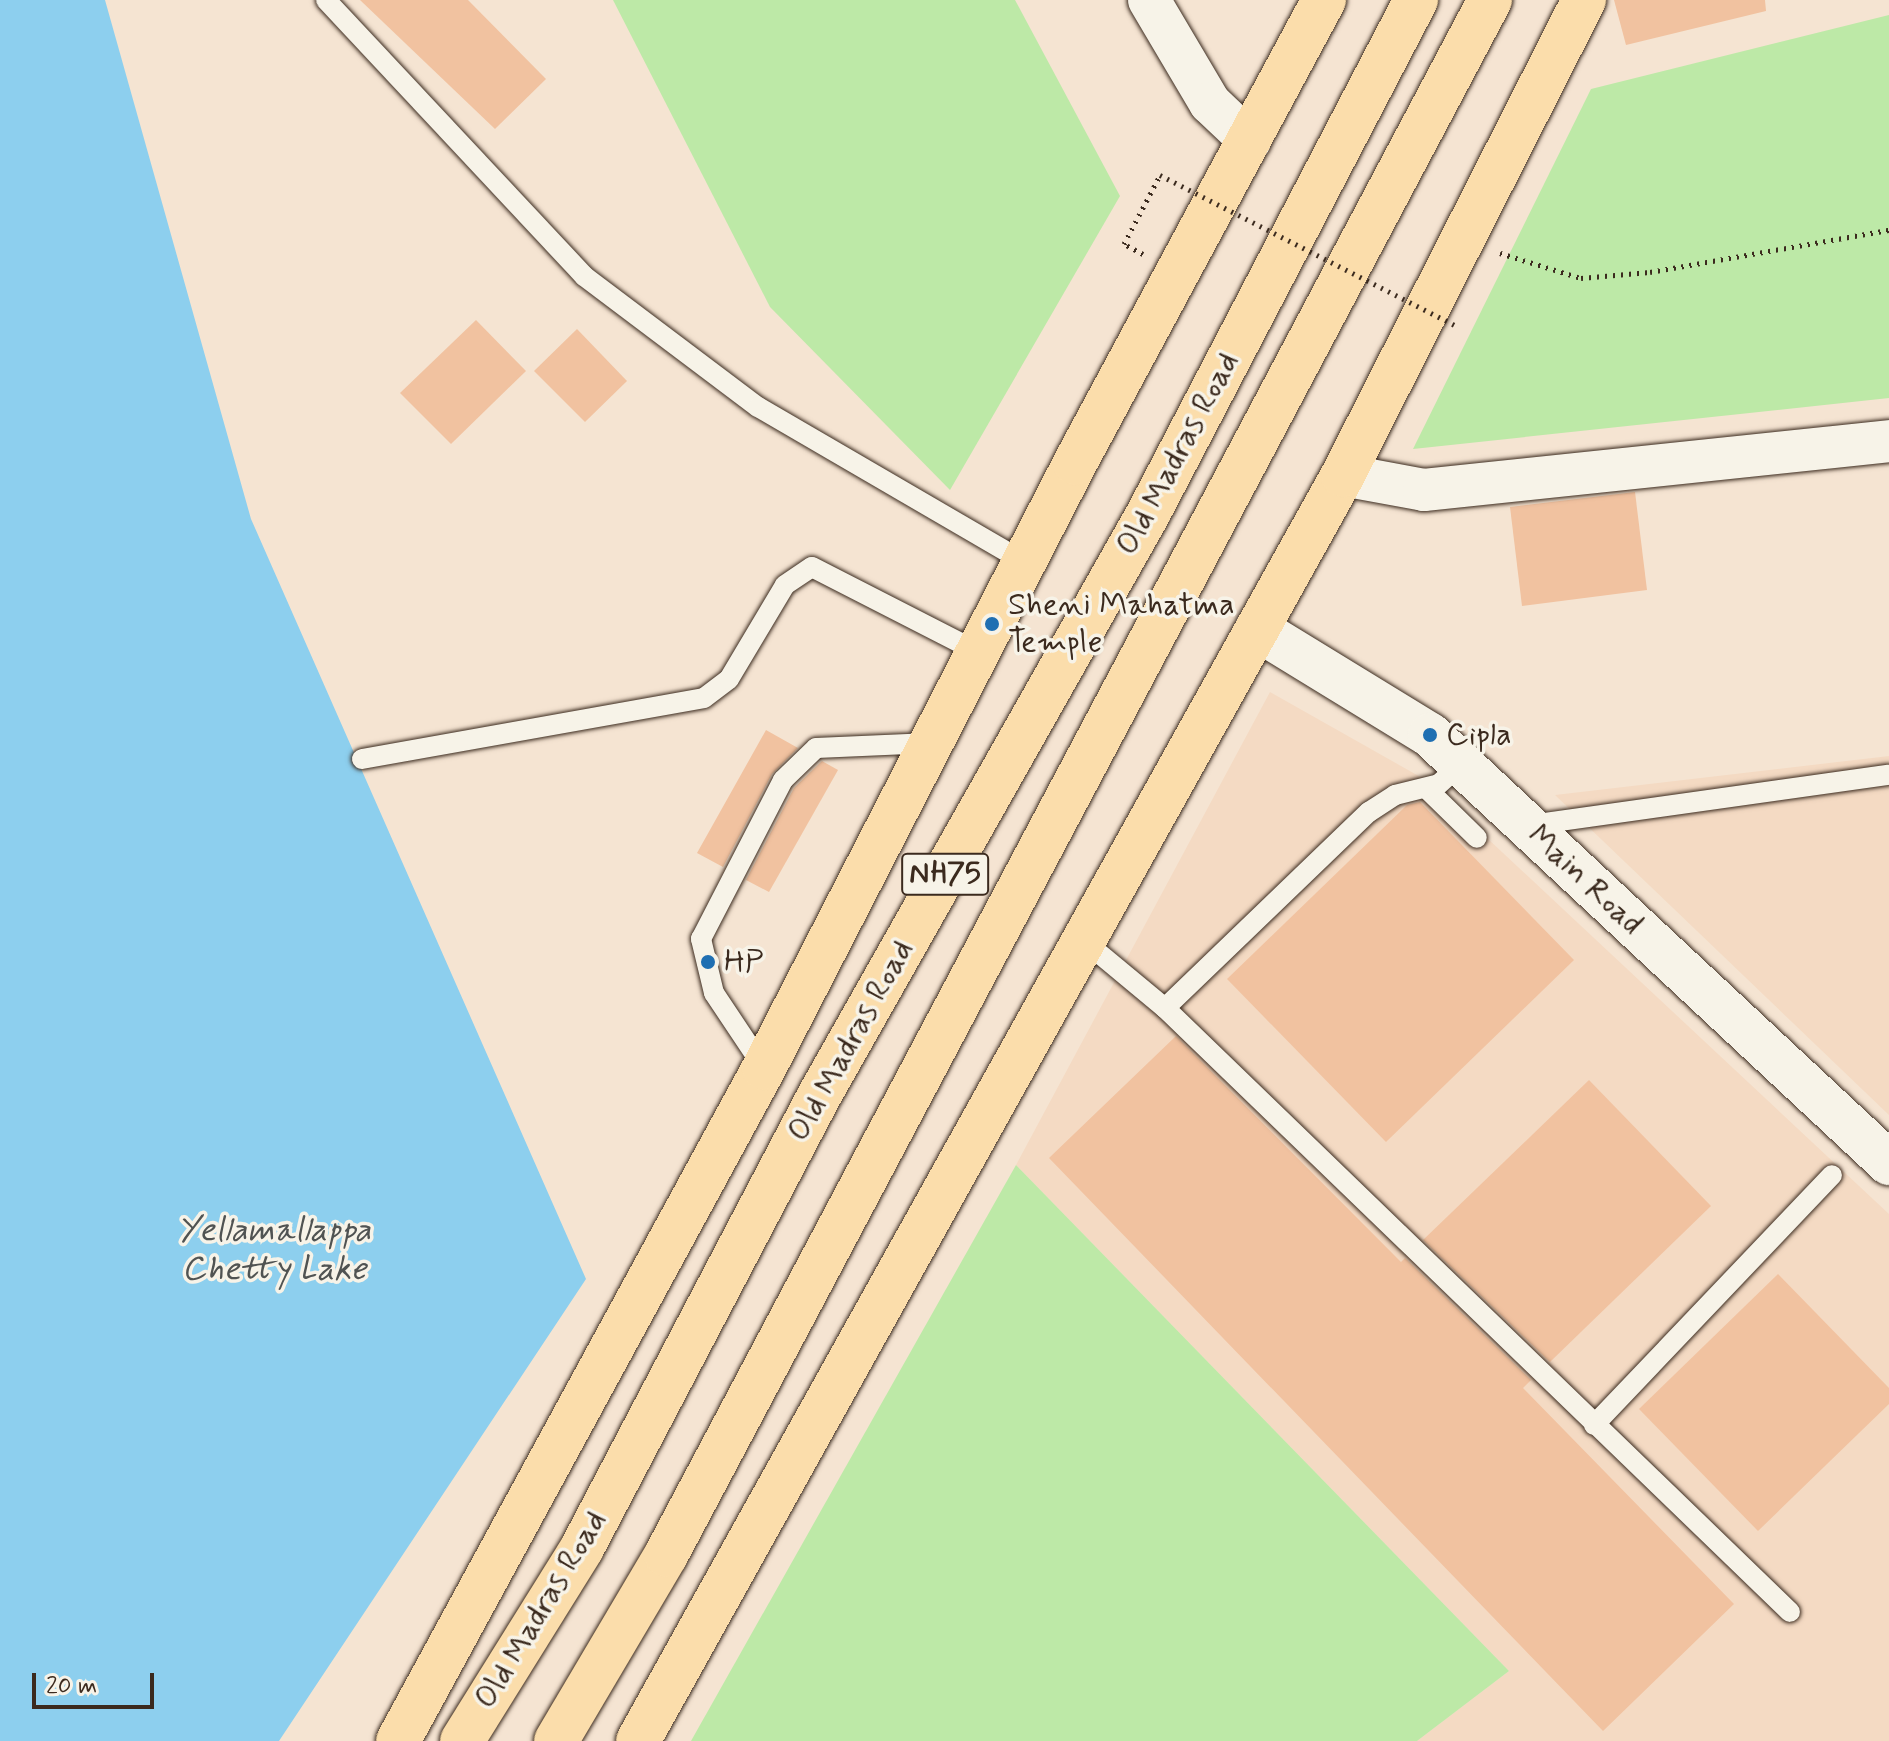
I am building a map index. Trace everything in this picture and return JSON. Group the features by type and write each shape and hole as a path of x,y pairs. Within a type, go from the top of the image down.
{"main road":[{"path":"398,1741 764,1068 1024,562 1324,0"},
{"name":"Old Madras Road","path":"462,1741 582,1548 819,1096 1148,514 1416,0"},
{"name":"Old Madras Road","path":"556,1741 666,1555 1490,0"},
{"path":"638,1741 1343,475 1584,0"}],"street":[{"path":"1149,0 1210,103 1250,141"},
{"path":"1343,475 1424,490 1889,441"},
{"name":"Main Road","path":"1257,629 1430,735 1443,776 1527,826 1889,1163"}],"lane":[{"path":"326,0 584,276 758,407 1024,562"},
{"path":"362,759 704,698 729,679 785,585 812,567 978,652"},
{"path":"764,1068 714,993 701,939 783,780 816,748 931,743"},
{"path":"1527,826 1889,775"},
{"path":"1165,1008 1369,812 1395,795 1443,776 1477,838"},
{"path":"1083,940 1165,1008 1790,1612"},
{"path":"1594,1425 1832,1175"}],"path":[{"path":"1124,244 1160,175 1454,325"},
{"path":"1462,240 1581,278 1650,272 1889,230"}],"shaded area":[{"path":"1270,692 1424,779 1889,1214 1889,1741 1417,1741 1509,1671 1016,1165"},
{"path":"1889,756 1889,1115 1555,795"}],"green space":[{"path":"613,0 1015,0 1120,196 950,490 770,307"},
{"path":"1889,15 1889,398 1413,449 1591,89"},
{"path":"1016,1165 1509,1671 1417,1741 691,1741"}],"water":[{"name":"Yellamallappa Chetty Lake","path":"0,0 105,0 251,519 586,1279 279,1741 0,1741"}],"building":[{"path":"360,0 468,0 546,79 495,129"},
{"path":"1614,0 1765,0 1766,11 1626,45"},
{"path":"476,320 526,371 451,444 400,393"},
{"path":"577,329 627,381 585,422 534,371"},
{"path":"1635,492 1647,590 1522,606 1510,507"},
{"path":"766,730 798,748 772,774 723,867 697,853"},
{"path":"822,761 838,770 769,892 746,880 794,788"},
{"path":"1420,802 1574,960 1386,1142 1227,979 1407,805"},
{"path":"1176,1036 1401,1262 1405,1258 1531,1380 1523,1388 1734,1604 1603,1731 1049,1158"},
{"path":"1589,1080 1711,1206 1550,1362 1423,1240"},
{"path":"1778,1274 1889,1388 1889,1404 1758,1531 1639,1409"}],"place":[{"name":"Sheni Mahatma Temple","path":"992,624"},
{"name":"Cipla","path":"1430,735"},
{"name":"HP","path":"708,962"}]}
